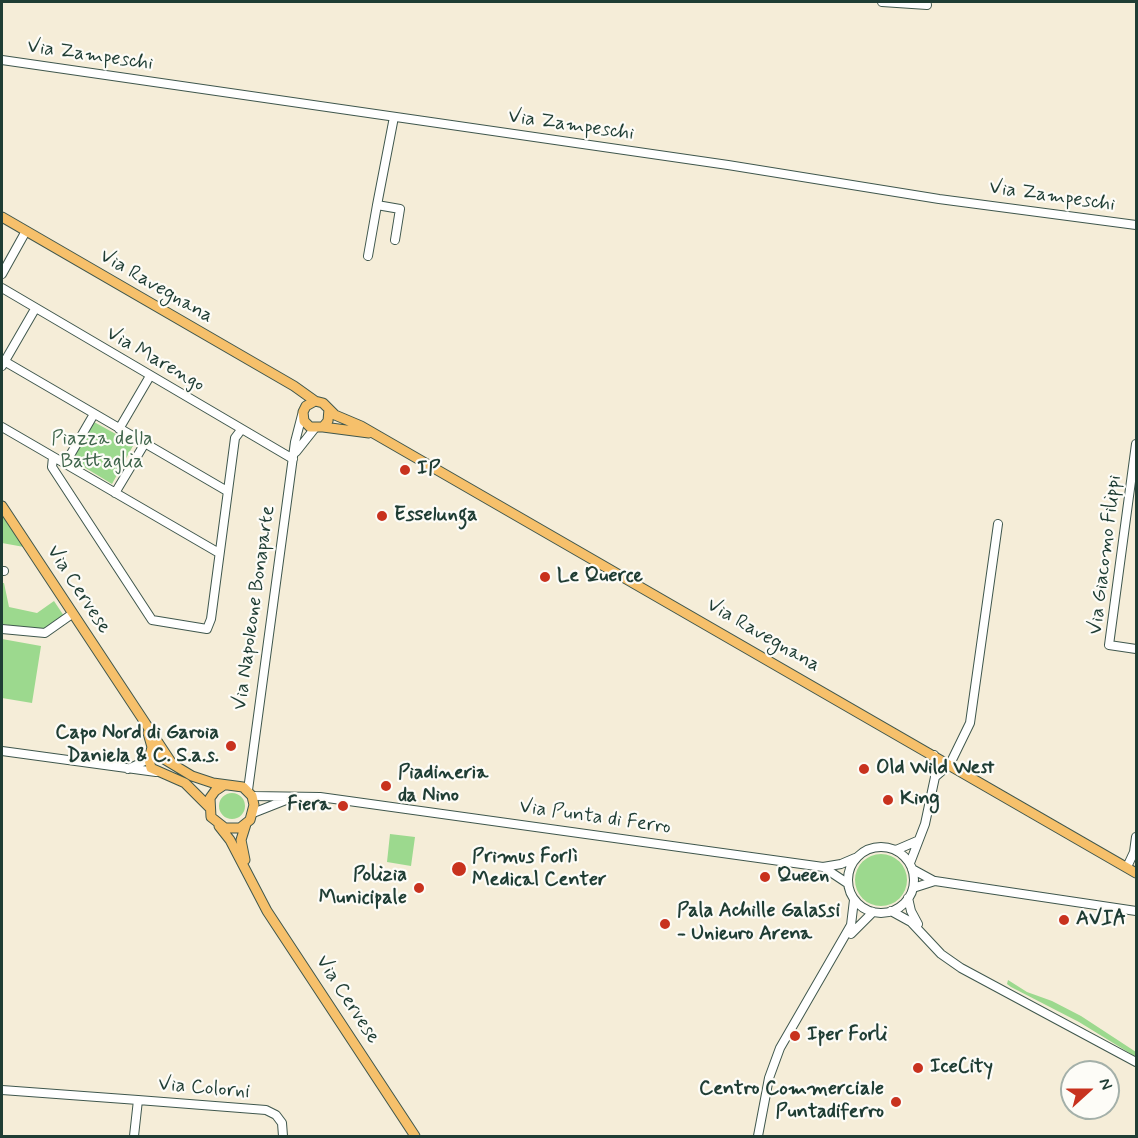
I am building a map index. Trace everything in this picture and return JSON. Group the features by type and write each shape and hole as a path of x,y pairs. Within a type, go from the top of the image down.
{"main road":[{"name":"Via Ravegnana","path":"2,217 294,386 315,401"},
{"path":"294,386 307,424 319,427 328,421 329,409 323,403 315,401 303,412"},
{"name":"Via Ravegnana","path":"329,409 335,415 361,426 1137,873"},
{"name":"Via Ravegnana","path":"319,427 371,433"},
{"name":"Via Cervese","path":"2,506 171,762"},
{"name":"Via Cervese","path":"144,723 151,743 149,759 151,768 185,783 209,807 211,817 230,840 267,911 415,1137"},
{"name":"Via Cervese","path":"149,759 159,756 192,776 224,785 235,784 250,793"},
{"path":"209,807 212,794 224,785"},
{"path":"250,793 253,813"},
{"name":"Via Cervese","path":"252,882 241,840 246,824 253,813"},
{"path":"219,826 233,829 246,824"}],"street":[{"path":"882,2 927,5"},
{"name":"Via Zampeschi","path":"2,60 1137,225"},
{"path":"368,256 394,117"},
{"path":"377,205 400,209 395,240"},
{"path":"2,273 26,231"},
{"name":"Via Marengo","path":"2,288 241,430 294,456"},
{"path":"35,309 3,363 227,491"},
{"path":"119,429 150,376"},
{"name":"Via Napoleone Bonaparte","path":"250,793 249,767 298,423 303,412"},
{"path":"65,464 94,414"},
{"path":"2,427 219,553"},
{"name":"Via Napoleone Bonaparte","path":"294,456 319,427"},
{"path":"53,457 52,467 152,620 207,629 211,619 235,438 241,430"},
{"path":"115,493 145,443"},
{"name":"Via Giacomo Filippi","path":"1137,444 1109,645 1137,649"},
{"path":"935,777 950,764 970,723 999,524"},
{"path":"2,629 45,633 72,614"},
{"path":"2,751 126,770 156,772"},
{"path":"891,911 908,898 913,888 911,866 917,841 925,824 935,777 934,755"},
{"path":"126,770 149,759"},
{"path":"235,784 243,779 249,767"},
{"name":"Via Punta di Ferro","path":"250,793 297,796 823,867 847,883"},
{"name":"Via Punta di Ferro","path":"253,813 297,796"},
{"path":"1126,867 1134,852 1137,837"},
{"path":"823,867 841,864 875,846 896,850 917,841"},
{"path":"896,850 911,866 935,881 1137,911"},
{"path":"758,1137 769,1078 780,1048 851,925 854,900 847,883 850,867 856,857"},
{"path":"913,888 935,881"},
{"path":"908,898 913,917 931,943"},
{"path":"854,900 873,912"},
{"path":"837,951 862,920 873,912 891,911 911,922 960,968 1137,1064"},
{"name":"Via Colorni","path":"2,1090 266,1110 276,1115 282,1123 283,1137"},
{"path":"134,1137 138,1100"}],"green space":[{"name":"Piazza della Battaglia","path":"94,422 134,444 112,484 69,458"},
{"path":"2,513 24,547 2,543"},
{"path":"2,583 4,583 9,607 37,613 54,601 64,616 43,630 2,624"},
{"path":"2,639 41,646 32,703 2,698"},
{"path":"232,793 241,797 245,806 241,815 232,819 223,815 219,806 223,797"},
{"path":"390,834 415,837 411,866 387,862"},
{"path":"876,854 886,854 900,861 907,880 900,899 886,906 876,906 866,902 859,895 855,885 855,875 859,865 866,858"},
{"path":"1008,980 1027,992 1052,1001 1081,1016 1136,1052 1136,1057 1079,1022 1011,987 1007,984"}],"place":[{"name":"IP","path":"405,470"},
{"name":"Esselunga","path":"382,516"},
{"name":"Le Querce","path":"545,577"},
{"name":"Capo Nord di Garoia Daniela & C. S.a.s.","path":"231,746"},
{"name":"Old Wild West","path":"864,769"},
{"name":"Piadineria da Nino","path":"386,786"},
{"name":"King","path":"888,800"},
{"name":"Fiera","path":"343,806"},
{"name":"Primus Forlì Medical Center","path":"459,869"},
{"name":"Queen","path":"765,877"},
{"name":"Polizia Municipale","path":"419,888"},
{"name":"AVIA","path":"1064,920"},
{"name":"Pala Achille Galassi - Unieuro Arena","path":"665,924"},
{"name":"Iper Forli","path":"795,1036"},
{"name":"IceCity","path":"918,1068"},
{"name":"Centro Commerciale Puntadiferro","path":"896,1102"}]}
